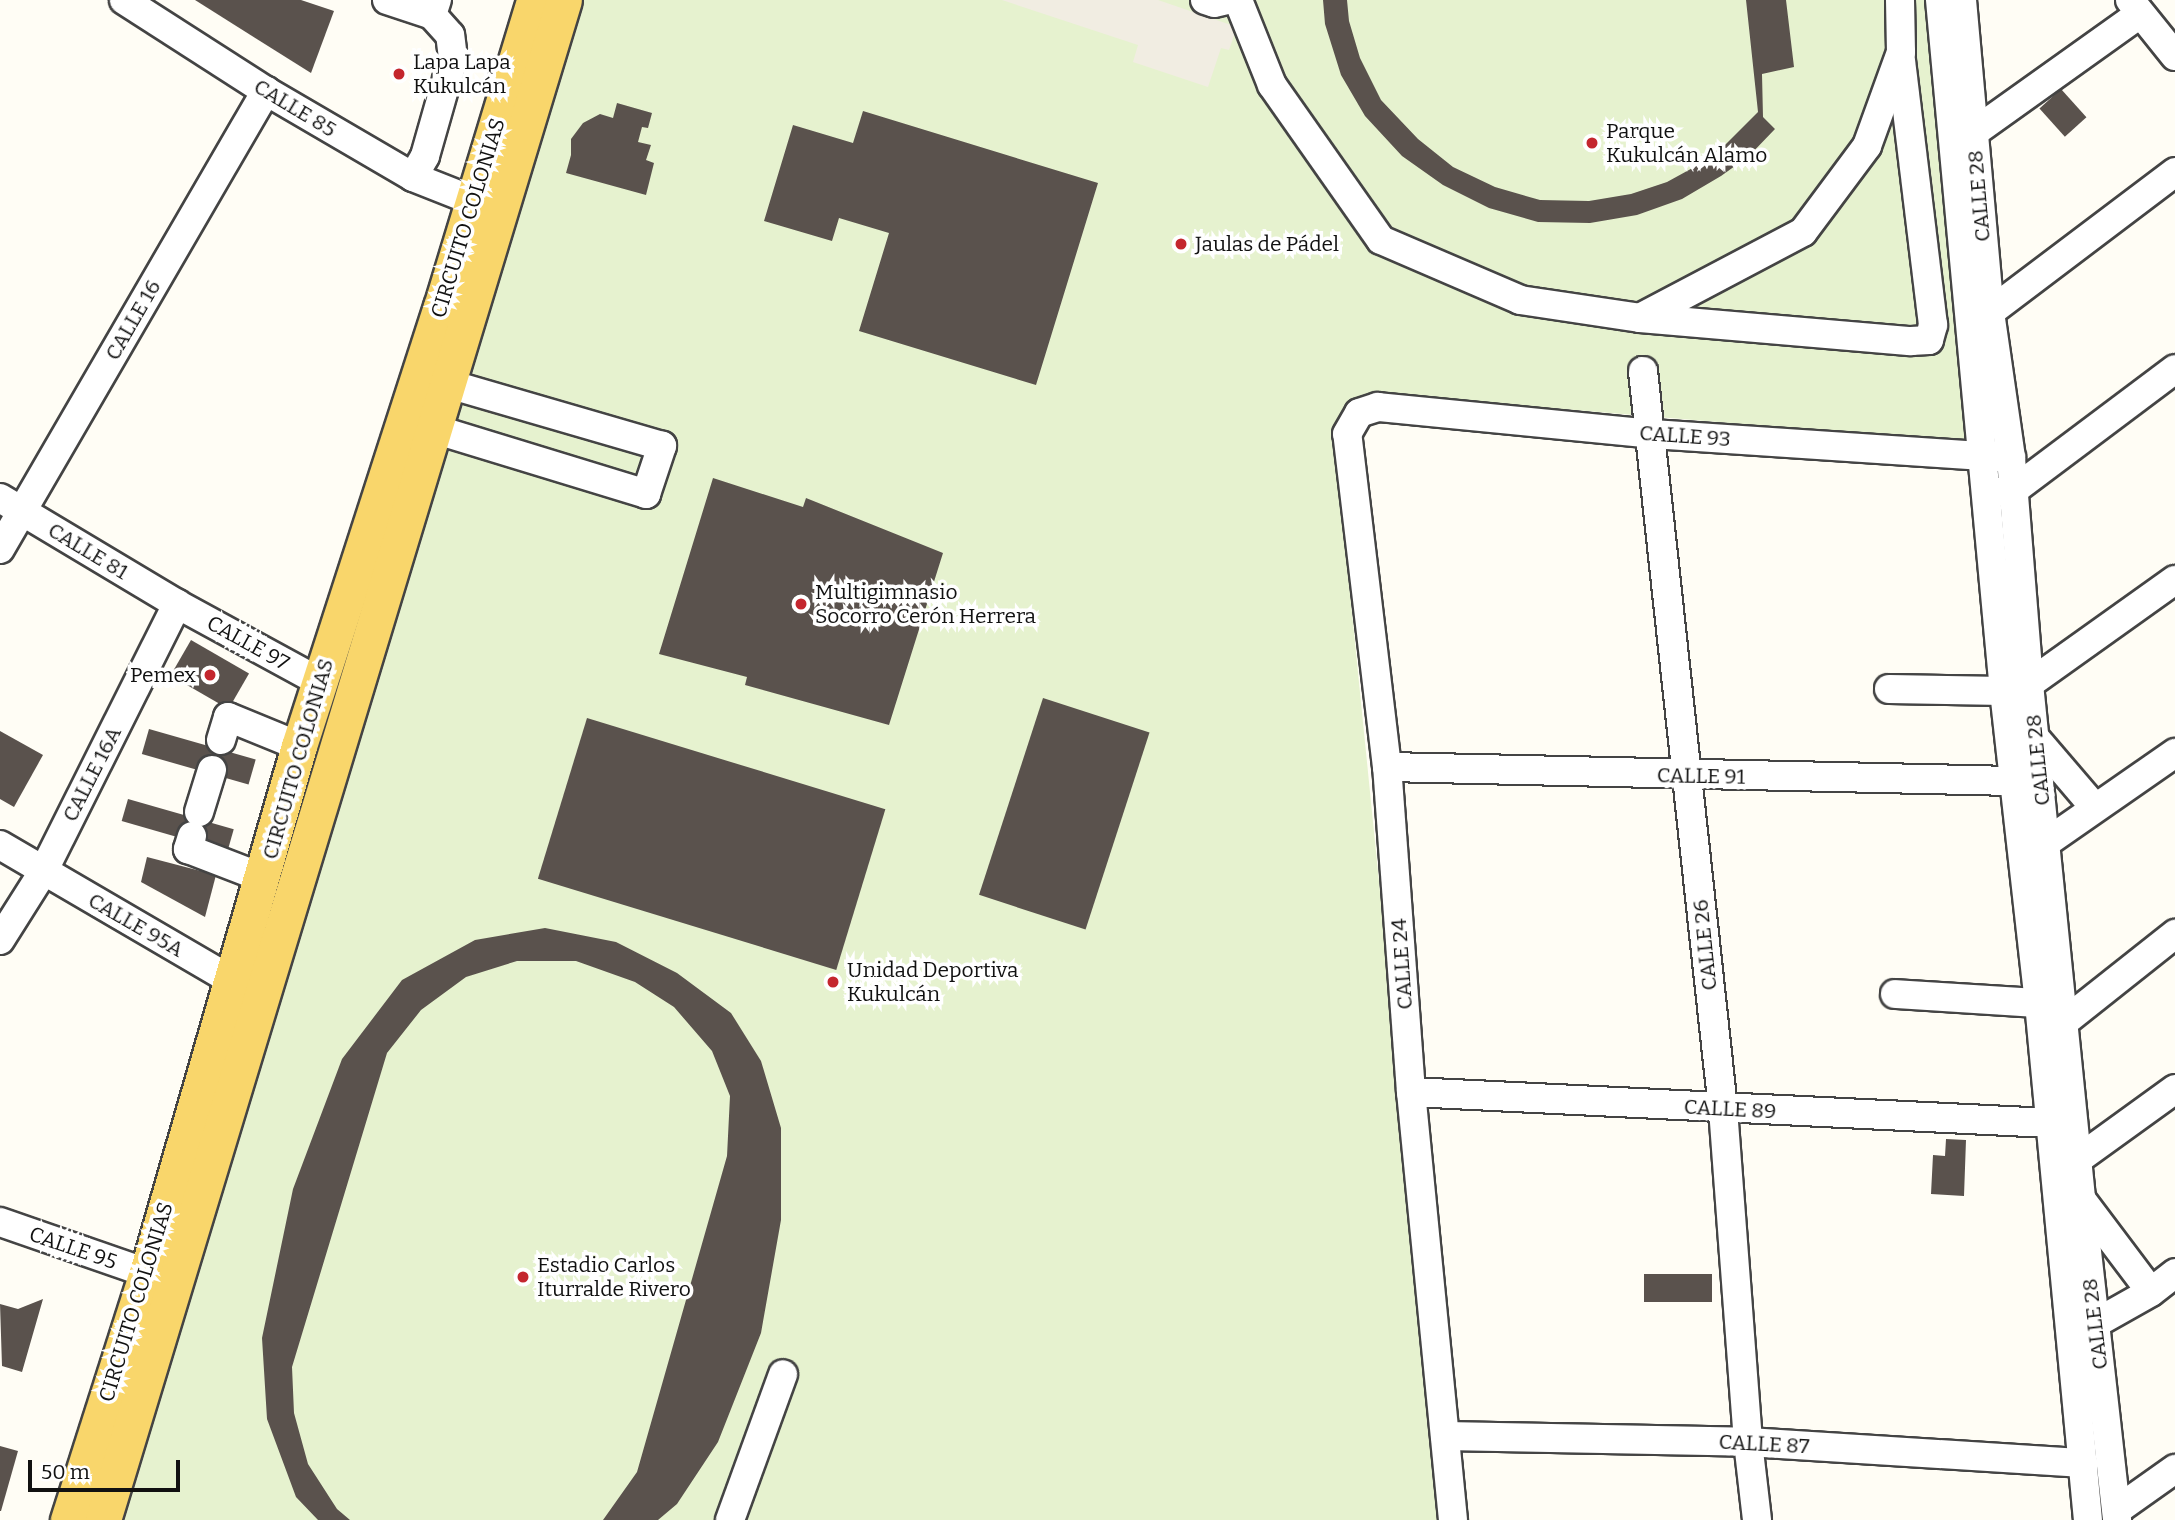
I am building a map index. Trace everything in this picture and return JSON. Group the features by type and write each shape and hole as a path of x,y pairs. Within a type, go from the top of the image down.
{"main road":[{"name":"CIRCUITO COLONIAS","path":"103,1520 448,384 455,311 474,201 534,0"},
{"name":"CIRCUITO COLONIAS","path":"68,1520 147,1273 229,979 263,878 299,746 564,0"}],"street":[{"name":"CALLE 85","path":"124,0 266,91 413,177 474,201"},
{"path":"387,0 434,8 450,35 453,58 425,156 413,177"},
{"path":"1205,0 1214,3 1227,0"},
{"path":"1238,0 1272,85 1381,240 1520,300 1640,318 1911,341 1929,340 1933,325 1900,52 1901,10 1951,7"},
{"name":"CALLE 28","path":"1951,7 1973,133 1990,312 2014,490 2017,688 2015,781 2049,1123 2117,1515"},
{"name":"CALLE 28","path":"1951,7 1982,457 2017,688 2037,740 2081,1198 2083,1463 2088,1520"},
{"path":"1973,133 2135,7 2175,56"},
{"path":"1640,318 1803,232 1867,146 1900,52"},
{"name":"CALLE 16","path":"0,549 11,504 266,91"},
{"path":"1990,312 2175,172"},
{"path":"1986,493 2014,490 2175,369"},
{"name":"CALLE 26","path":"1643,371 1723,1109 1748,1443 1757,1520"},
{"path":"434,429 646,494 662,446 448,384"},
{"name":"CALLE 93","path":"1359,413 1378,407 1651,433 2011,458"},
{"name":"CALLE 24","path":"1359,413 1347,434 1387,768 1411,1093 1453,1520"},
{"name":"CALLE 81","path":"11,504 177,604"},
{"path":"1889,689 2017,688 2175,580"},
{"name":"CALLE 97","path":"177,604 320,682"},
{"name":"CALLE 16A","path":"0,940 43,872 177,604"},
{"path":"221,740 228,717 299,746"},
{"path":"2037,740 2095,808"},
{"path":"2047,842 2175,753"},
{"name":"CALLE 91","path":"1387,768 2015,781"},
{"path":"212,770 188,849 263,878"},
{"name":"CALLE 95A","path":"0,845 229,979"},
{"path":"2064,1022 2175,934"},
{"path":"1895,994 2039,1003"},
{"path":"2077,1160 2175,1089"},
{"name":"CALLE 89","path":"1411,1093 2049,1123"},
{"path":"2081,1198 2151,1292"},
{"name":"CALLE 95","path":"0,1222 147,1273"},
{"path":"2084,1331 2151,1292 2175,1273"},
{"path":"730,1520 783,1374"},
{"name":"CALLE 87","path":"1445,1436 1748,1443 2083,1463"},
{"path":"2117,1515 2175,1469"}],"green space":[{"name":"Unidad Deportiva Kukulcán","path":"570,0 1940,0 1981,444 1372,393 1334,433 1443,1520 114,1520"}],"shaded area":[{"path":"1002,0 1158,0 1237,27 1229,50 1221,48 1208,87 1133,62 1138,45"}],"building":[{"path":"195,0 301,0 334,11 311,73"},
{"path":"1323,0 1347,0 1349,21 1360,58 1381,100 1418,139 1453,167 1495,187 1540,200 1589,201 1631,194 1667,182 1698,165 1726,144 1758,112 1746,0 1786,0 1794,67 1762,74 1763,117 1775,129 1749,156 1721,176 1682,199 1637,215 1590,223 1538,222 1489,208 1443,185 1402,156 1365,116 1341,75 1325,24"},
{"path":"2061,89 2086,117 2065,137 2039,108"},
{"path":"617,103 652,113 648,128 642,127 638,142 651,145 646,160 654,163 646,195 566,173 571,155 571,139 583,123 600,114 613,118"},
{"path":"863,111 1098,183 1036,385 859,331 889,233 839,218 832,241 764,221 793,125 853,143"},
{"name":"Multigimnasio Socorro Cerón Herrera","path":"713,478 803,507 806,498 943,553 889,725 745,685 747,677 659,654"},
{"name":"Pemex","path":"191,640 249,674 229,709 170,676"},
{"path":"1043,698 1150,733 1086,929 979,895"},
{"path":"587,718 885,809 836,970 538,879"},
{"path":"149,729 256,760 249,785 142,754"},
{"path":"0,731 43,755 14,807 0,799"},
{"path":"128,799 234,829 227,851 122,821"},
{"path":"147,857 216,875 205,917 141,882"},
{"path":"545,928 616,942 677,973 731,1013 761,1061 781,1128 781,1220 761,1333 718,1442 677,1504 658,1520 603,1520 637,1472 727,1156 730,1096 712,1051 674,1007 635,982 576,961 517,961 466,977 421,1010 387,1053 292,1367 294,1413 308,1464 337,1509 350,1520 318,1520 296,1497 267,1419 262,1338 293,1189 342,1059 402,980 475,940"},
{"path":"1946,1139 1966,1140 1964,1196 1931,1194 1933,1155 1945,1156"},
{"path":"1644,1274 1712,1274 1712,1302 1644,1302"},
{"path":"43,1299 22,1372 2,1366 0,1304 18,1309"},
{"path":"0,1446 18,1451 1,1511 0,1511"}],"place":[{"name":"Lapa Lapa Kukulcán","path":"399,74"},
{"name":"Parque Kukulcán Alamo","path":"1592,143"},
{"name":"Jaulas de Pádel","path":"1181,244"},
{"name":"Multigimnasio Socorro Cerón Herrera","path":"801,604"},
{"name":"Pemex","path":"210,675"},
{"name":"Unidad Deportiva Kukulcán","path":"833,982"},
{"name":"Estadio Carlos Iturralde Rivero","path":"523,1277"}]}
